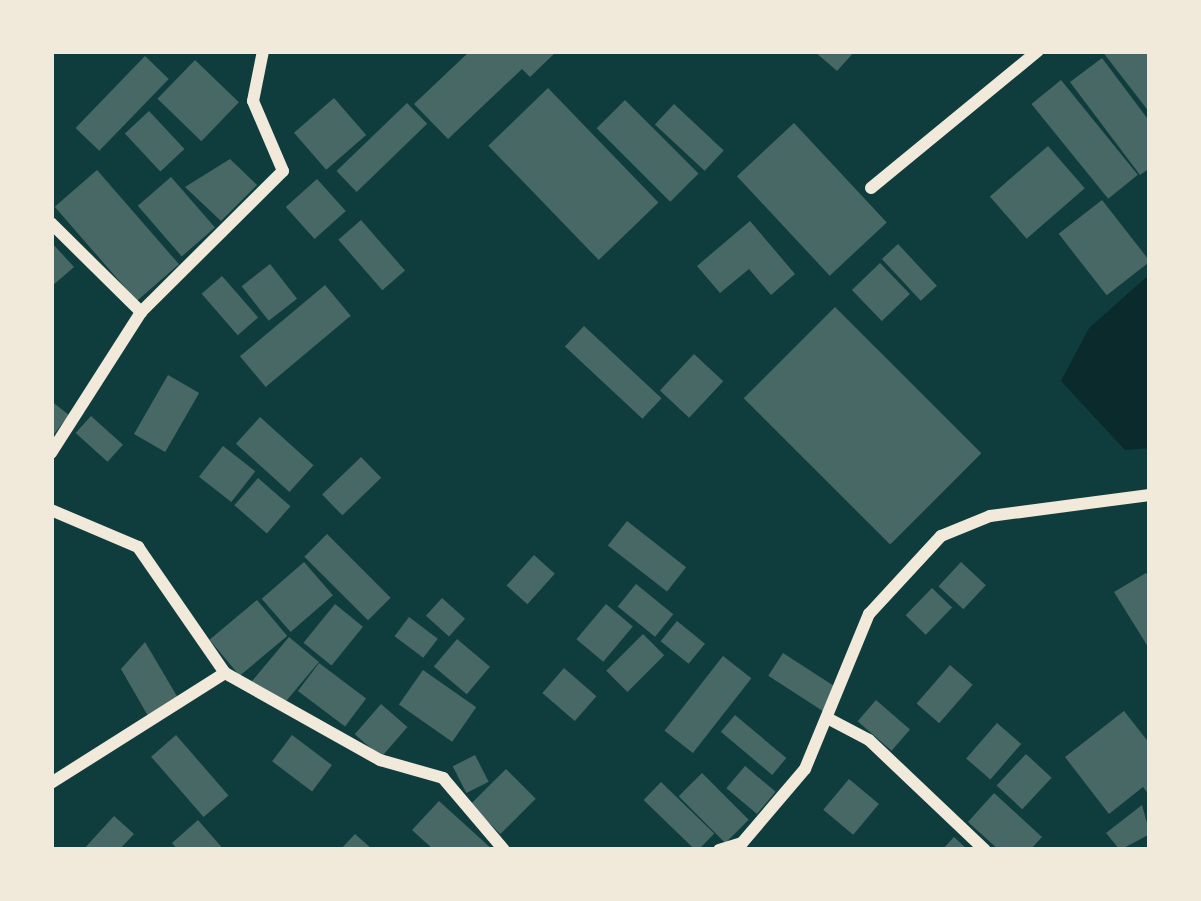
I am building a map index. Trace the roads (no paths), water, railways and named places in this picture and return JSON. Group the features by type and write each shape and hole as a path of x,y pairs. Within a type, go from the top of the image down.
{"street":[{"path":"51,453 141,312 283,171 253,101 263,51"},
{"path":"871,188 1038,51"},
{"path":"51,223 141,312"},
{"path":"719,850 739,846 831,720 869,614 941,536 990,516 1150,496"},
{"path":"51,510 138,547 226,673 344,742 443,778 504,850"},
{"path":"51,782 226,673"},
{"path":"831,720 869,740 985,850"}],"water":[{"path":"1150,274 1150,448 1125,450 1061,381 1089,328"}]}
